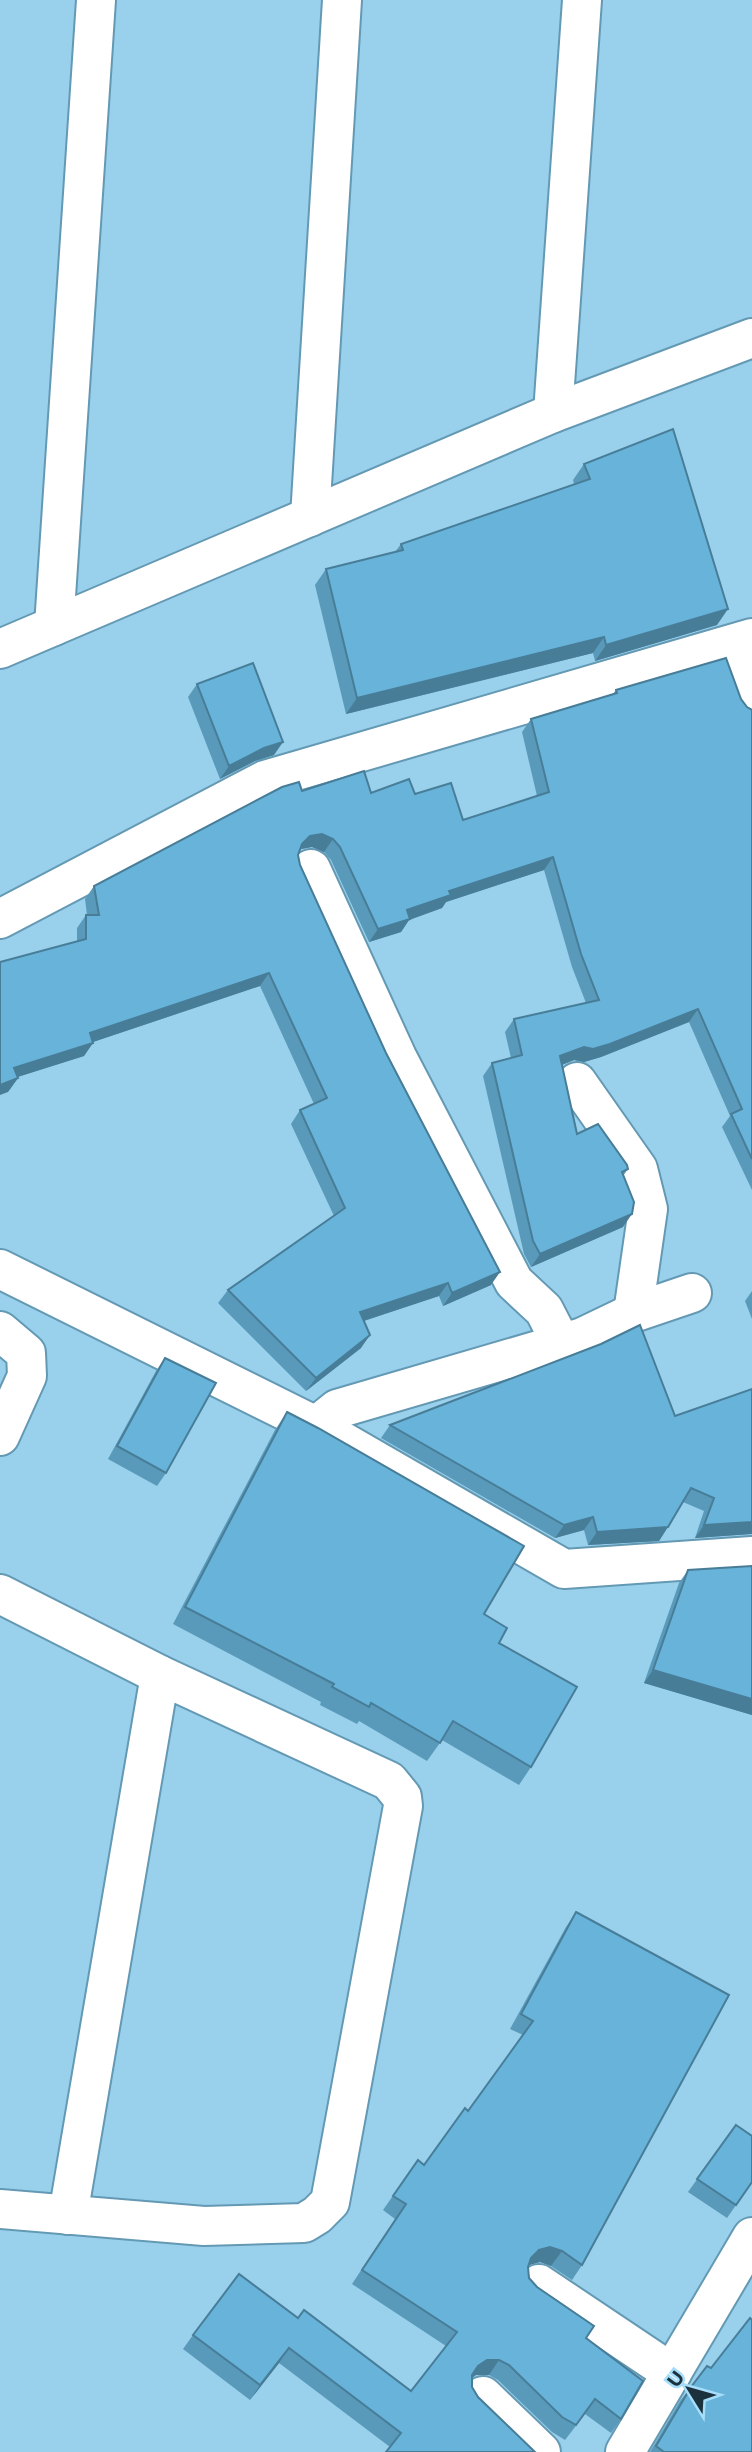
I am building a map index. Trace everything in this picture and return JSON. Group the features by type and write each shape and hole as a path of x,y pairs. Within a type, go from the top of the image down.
{"street":[{"path":"54,626 96,0"},
{"path":"310,517 342,0"},
{"path":"553,413 582,0"},
{"path":"0,649 553,413 752,338"},
{"path":"0,919 265,780 741,642 752,704"},
{"path":"311,869 397,1057 514,1282 544,1310 561,1343"},
{"path":"577,1082 638,1169 648,1209 633,1313"},
{"path":"0,1269 316,1426 564,1569 752,1556"},
{"path":"316,1426 337,1409 583,1337 633,1313 692,1293"},
{"path":"0,1331 26,1353 27,1376 0,1436"},
{"path":"0,1594 160,1675 389,1781 402,1797 403,1806 330,2202 304,2223 204,2226 0,2209"},
{"path":"68,2215 160,1675"},
{"path":"625,2452 752,2237"},
{"path":"539,2284 672,2372"},
{"path":"483,2396 541,2452"}],"building":[{"path":"673,429 728,609 606,645 604,637 357,698 326,569 403,550 401,544 590,479 584,464"},
{"path":"726,658 741,699 752,710 752,1159 731,1114 742,1109 698,1009 610,1044 593,1049 584,1047 560,1056 577,1134 598,1124 627,1165 628,1169 622,1172 634,1202 632,1214 540,1254 533,1241 492,1063 522,1055 514,1019 599,1000 581,954 553,857 449,891 451,895 407,910 410,919 378,929 340,847 333,839 322,834 310,836 302,844 298,855 300,865 386,1053 500,1272 452,1293 448,1283 360,1312 370,1335 316,1378 228,1290 345,1208 300,1110 327,1098 269,973 90,1033 93,1043 14,1068 18,1078 0,1085 0,962 86,939 86,915 99,915 94,886 282,787 299,782 302,791 364,771 371,793 409,779 415,794 451,783 463,820 549,792 531,719 617,693 616,690"},
{"path":"253,663 283,742 264,748 229,766 197,684"},
{"path":"640,1325 675,1416 752,1389 752,1522 704,1525 714,1498 691,1488 668,1527 597,1532 593,1517 564,1525 390,1425 601,1344"},
{"path":"165,1358 216,1383 166,1473 117,1446"},
{"path":"287,1412 524,1546 484,1614 507,1628 499,1643 577,1687 531,1767 453,1721 440,1743 371,1703 369,1707 332,1687 334,1684 185,1607"},
{"path":"752,1566 752,1699 653,1670 688,1570"},
{"path":"576,1912 729,1995 582,2265 562,2251 550,2247 539,2250 531,2258 528,2267 529,2278 537,2287 594,2326 586,2338 643,2381 621,2419 595,2399 576,2425 562,2417 509,2365 499,2360 487,2360 478,2366 472,2375 472,2387 478,2397 535,2452 386,2452 401,2433 289,2348 260,2385 193,2335 239,2274 298,2318 304,2310 411,2391 457,2332 362,2270 406,2204 393,2196 418,2160 424,2165 465,2108 468,2111 533,2021 521,2014"},
{"path":"736,2125 752,2136 752,2182 736,2205 697,2179"},
{"path":"750,2318 752,2452 664,2452 656,2446 691,2387 707,2366 711,2368"}]}
